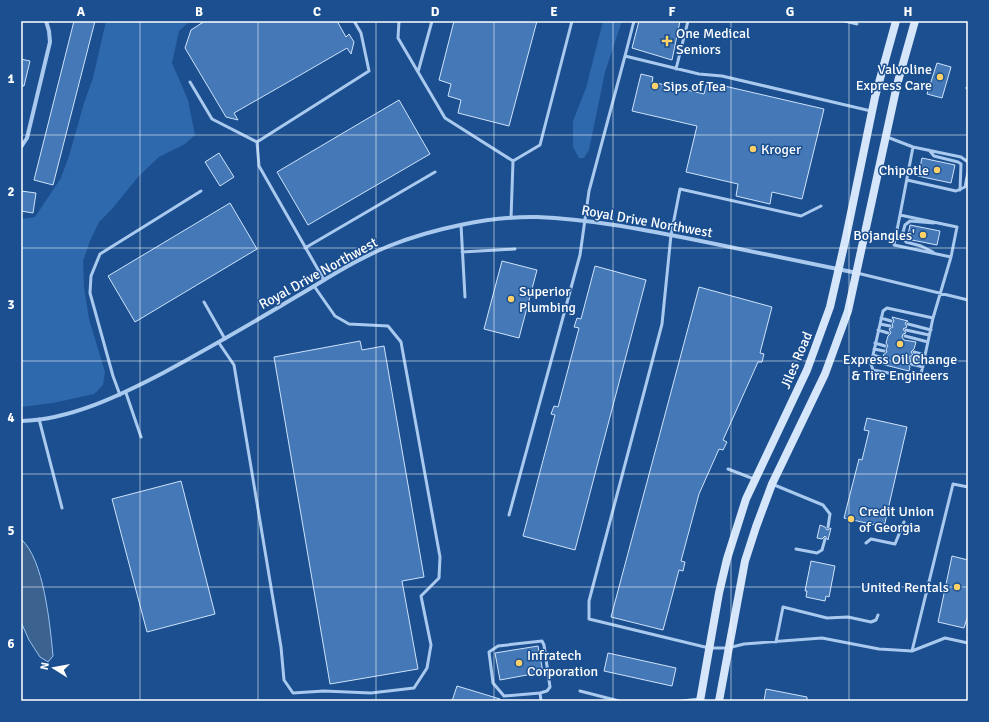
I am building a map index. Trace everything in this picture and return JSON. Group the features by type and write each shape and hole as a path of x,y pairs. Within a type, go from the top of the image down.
{"street":[{"path":"21,147 27,138 50,42 46,21"},
{"name":"Jiles Road","path":"700,700 727,559 746,499 754,479 807,370 830,307 872,111 896,21"},
{"path":"719,701 745,561 772,484 825,374 848,311 897,85 915,23"},
{"name":"Royal Drive Northwest","path":"21,421 39,419 82,409 126,393 219,343 352,263 388,246 413,237 461,225 511,218 535,217 586,220 671,235 857,273"}],"lane":[{"path":"257,142 369,71 363,38 354,21"},
{"path":"399,21 398,38 445,118 513,161"},
{"path":"418,72 432,21"},
{"path":"513,161 540,145 572,21"},
{"path":"509,515 580,255 589,191 634,21"},
{"path":"676,69 688,21"},
{"path":"845,21 857,24"},
{"path":"625,56 699,74 710,73 872,111"},
{"path":"190,82 212,119 257,142"},
{"path":"886,137 913,147 961,157 968,162"},
{"path":"257,142 259,166 324,280"},
{"path":"913,147 894,245 951,257"},
{"path":"929,150 934,156 961,164 960,190"},
{"path":"511,218 513,161"},
{"path":"306,248 435,172"},
{"path":"907,180 960,190 965,187 968,172"},
{"path":"821,206 801,216 680,189 671,235 662,324 589,601 589,619 710,648 728,648 744,644 822,638 878,649 912,651 945,638 968,643"},
{"path":"120,395 113,376 90,293 91,276 100,254 202,191"},
{"path":"900,215 957,227 951,257 933,318 920,379 874,370 871,364 883,311 887,308 933,318"},
{"path":"936,254 921,246 906,242 902,236 905,225 910,221 942,224"},
{"path":"461,225 465,296"},
{"path":"462,252 515,249"},
{"path":"857,273 968,300"},
{"path":"219,343 234,366 281,647 284,680 293,693 324,691 371,693 414,688 427,668 431,645 421,596 439,578 440,557 401,342 388,326 349,324 334,316 314,286"},
{"path":"204,302 225,339"},
{"path":"881,318 891,321"},
{"path":"880,324 890,326"},
{"path":"908,324 931,330"},
{"path":"878,330 888,333"},
{"path":"906,330 929,335"},
{"path":"905,336 928,342"},
{"path":"876,343 885,346"},
{"path":"874,349 884,351"},
{"path":"914,352 925,354"},
{"path":"873,355 883,358"},
{"path":"912,358 924,360"},
{"path":"911,364 923,367"},
{"path":"126,393 141,437"},
{"path":"39,419 62,508"},
{"path":"728,469 754,479"},
{"path":"772,484 823,505 830,514 828,527"},
{"path":"912,651 952,484 968,487"},
{"path":"866,543 871,539 895,544 904,522"},
{"path":"796,549 817,553 822,550 825,539"},
{"path":"776,642 783,608 827,618 848,617 871,622 876,620 878,615"},
{"path":"542,641 544,645 550,687 547,691 540,693 504,696 493,683 489,652 498,646 542,641"},
{"path":"580,691 619,701"},
{"path":"540,693 540,701"},
{"path":"682,701 700,700"}],"shaded area":[{"path":"106,21 190,21 179,31 172,63 188,100 195,135 185,144 159,157 138,177 113,208 99,222 90,241 83,261 84,287 89,319 105,372 103,385 94,394 53,403 21,407 21,219 35,217 61,178 93,78"},
{"path":"603,21 622,21 605,72 589,150 584,158 579,158 573,147 573,121 586,88"},
{"path":"21,539 29,548 35,561 48,611 53,656 48,662 40,657 29,640 21,622"}],"building":[{"path":"74,21 95,21 53,185 34,180"},
{"path":"205,21 337,21 346,37 349,34 354,42 351,54 347,48 234,113 238,120 226,117 185,48 191,30"},
{"path":"454,21 537,21 509,126 458,113 461,100 448,96 451,84 439,80"},
{"path":"639,21 680,21 672,60 632,48"},
{"path":"21,59 30,61 24,86 21,86"},
{"name":"Valvoline Express Care","path":"937,63 951,67 942,98 927,94"},
{"name":"Kroger","path":"641,74 653,77 652,82 704,94 707,82 824,109 802,199 772,192 770,204 736,196 738,184 686,172 697,126 632,111"},
{"path":"399,100 430,154 308,225 277,172"},
{"path":"219,153 234,177 220,186 205,162"},
{"name":"Chipotle","path":"922,158 955,165 951,183 918,176"},
{"path":"21,191 36,193 33,213 21,211"},
{"path":"230,203 257,249 135,322 108,276"},
{"name":"Bojangles'","path":"910,225 940,231 937,245 907,239"},
{"name":"Superior Plumbing","path":"502,261 537,270 519,338 484,329"},
{"path":"595,266 646,280 575,550 523,536 555,415 551,414 554,406 558,407 579,328 574,327 577,318 581,319"},
{"path":"699,287 772,307 760,353 764,354 762,362 758,362 723,440 727,442 723,450 719,449 699,494 681,561 685,562 683,571 679,570 663,630 611,617"},
{"name":"Express Oil Change & Tire Engineers","path":"892,317 908,321 905,323 907,327 903,329 906,333 903,334 902,337 904,340 916,342 914,349 911,352 913,355 909,357 911,361 908,364 910,367 909,371 881,364 886,358 883,355 887,352 886,349 888,346 886,343 888,336 891,333 889,329 893,327 892,324 894,321"},
{"path":"360,341 362,350 384,346 424,577 402,581 418,669 330,684 274,357"},
{"path":"867,418 907,427 884,527 844,518 859,459 862,460 869,431 864,430"},
{"path":"181,481 215,614 147,632 112,499"},
{"path":"820,525 825,527 827,530 831,528 828,540 825,536 822,539 817,538"},
{"name":"United Rentals","path":"952,556 968,560 968,615 964,628 938,622"},
{"path":"811,561 835,566 829,597 826,596 825,601 806,597 807,591 805,591"},
{"name":"Infratech Corporation","path":"538,646 543,672 500,680 495,653"},
{"path":"608,653 676,668 672,686 604,671"},
{"path":"457,686 500,699 500,701 452,701"},
{"path":"766,689 807,697 807,701 764,701"}],"place":[{"name":"One Medical Seniors","path":"667,41"},
{"name":"Valvoline Express Care","path":"940,77"},
{"name":"Sips of Tea","path":"655,86"},
{"name":"Kroger","path":"753,149"},
{"name":"Chipotle","path":"937,170"},
{"name":"Bojangles'","path":"923,235"},
{"name":"Superior Plumbing","path":"511,299"},
{"name":"Express Oil Change & Tire Engineers","path":"900,344"},
{"name":"Credit Union of Georgia","path":"851,519"},
{"name":"United Rentals","path":"957,587"},
{"name":"Infratech Corporation","path":"519,663"}]}
